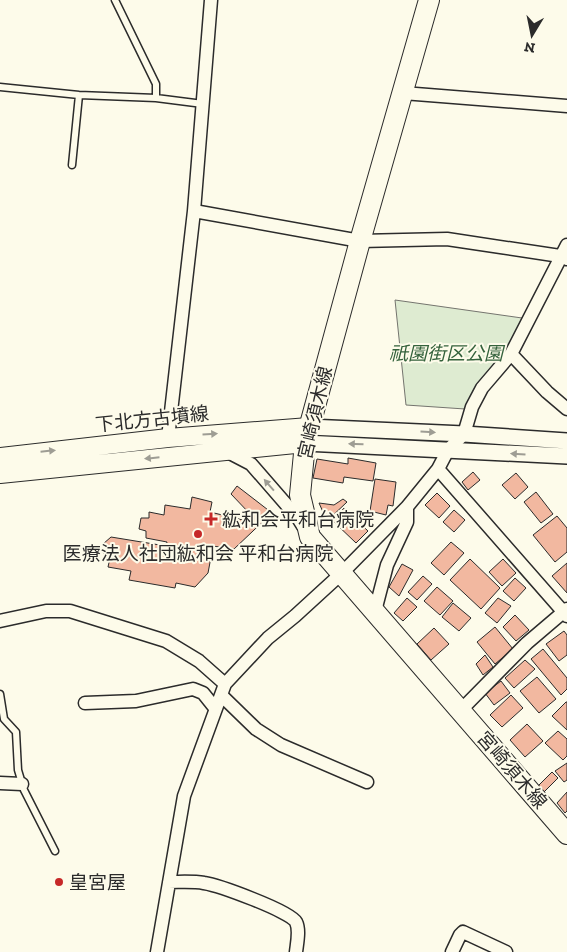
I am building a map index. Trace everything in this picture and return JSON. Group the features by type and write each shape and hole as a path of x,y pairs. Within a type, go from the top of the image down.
{"main road":[{"name":"宮崎須木線","path":"429,0 307,435 300,495 310,537 567,834"},
{"name":"下北方古墳線","path":"0,457 168,438 307,435"},
{"name":"下北方古墳線","path":"0,474 225,450 307,435"}],"street":[{"path":"168,438 194,211 211,0"},
{"path":"402,93 567,106"},
{"path":"158,952 184,796 223,689 268,638 296,616 342,573 407,507 438,469 448,450 464,434 472,408 482,388 511,354 565,253 447,239 360,241 194,211"},
{"path":"511,354 547,392 567,409"},
{"path":"307,435 464,434 567,441"},
{"path":"307,435 448,450 567,456"},
{"path":"225,450 251,464 298,518 310,537"},
{"path":"438,469 566,612 527,643 461,710"},
{"path":"375,611 387,565 406,522 407,507"},
{"path":"0,621 46,611 70,611 166,641 199,661 256,730 281,745 367,782"},
{"path":"85,704 136,700 193,689 202,693 215,708"},
{"path":"0,783 22,784"},
{"path":"169,882 204,883 255,900 292,917 297,923 298,931 296,952"},
{"path":"452,952 460,935 464,932 506,952"}],"lane":[{"path":"115,0 156,84 156,98"},
{"path":"0,87 79,95 156,98 203,104"},
{"path":"72,165 79,95"},
{"path":"0,694 4,718 16,732 18,770 22,784 55,852"}],"green space":[{"name":"祇園街区公園","path":"395,300 522,318 507,350 465,409 406,405"}],"building":[{"path":"348,458 376,463 373,481 344,477 343,483 313,478 317,459 348,464"},
{"path":"473,472 480,480 468,490 462,482"},
{"path":"516,473 528,487 515,499 502,485"},
{"path":"375,479 396,482 393,506 388,505 386,515 370,511"},
{"name":"医療法人社団紘和会 平和台病院","path":"237,486 272,513 234,549 205,545 202,554 211,557 208,573 195,587 176,583 175,588 129,580 131,571 108,567 110,558 106,557 102,551 103,544 111,537 166,546 167,542 146,538 146,531 139,529 141,518 149,518 149,512 164,515 165,505 190,509 192,497 212,502 210,512 247,521 251,515 231,494"},
{"path":"536,492 553,514 541,523 524,502"},
{"path":"437,493 450,506 439,518 425,505"},
{"path":"343,499 347,502 327,521 319,503 334,505"},
{"path":"344,508 368,531 356,543 333,521"},
{"path":"454,510 465,520 454,532 443,522"},
{"path":"557,516 567,528 567,552 555,562 533,535"},
{"path":"451,542 464,553 444,575 431,563"},
{"path":"470,559 500,588 481,609 450,580"},
{"path":"503,559 516,573 502,586 489,572"},
{"path":"567,563 567,593 552,576"},
{"path":"402,564 413,570 399,596 389,587"},
{"path":"423,576 432,584 417,600 408,592"},
{"path":"515,578 526,588 514,601 503,591"},
{"path":"437,587 453,601 440,615 424,601"},
{"path":"407,598 417,607 403,621 394,613"},
{"path":"498,598 511,606 497,623 485,613"},
{"path":"453,603 471,618 459,631 442,617"},
{"path":"515,615 529,630 516,641 503,627"},
{"path":"495,627 513,649 495,664 477,642"},
{"path":"434,628 449,644 431,660 417,644"},
{"path":"564,631 567,635 567,655 559,661 546,644"},
{"path":"543,649 567,678 567,689 561,695 531,659"},
{"path":"485,655 493,667 483,675 476,664"},
{"path":"525,660 535,669 514,688 505,678"},
{"path":"537,677 556,699 539,713 520,691"},
{"path":"501,681 510,693 494,705 485,693"},
{"path":"511,695 523,708 502,727 490,715"},
{"path":"567,702 567,730 552,716"},
{"path":"527,724 543,741 525,757 510,740"},
{"path":"558,731 567,739 567,756 563,760 545,743"},
{"path":"567,763 567,780 564,782 555,771"},
{"path":"552,772 558,778 544,792 538,786"},
{"path":"567,792 567,811 565,813 557,803"}],"place":[{"name":"紘和会平和台病院","path":"211,519"},
{"name":"医療法人社団紘和会 平和台病院","path":"198,534"},
{"name":"皇宮屋","path":"59,882"}]}
